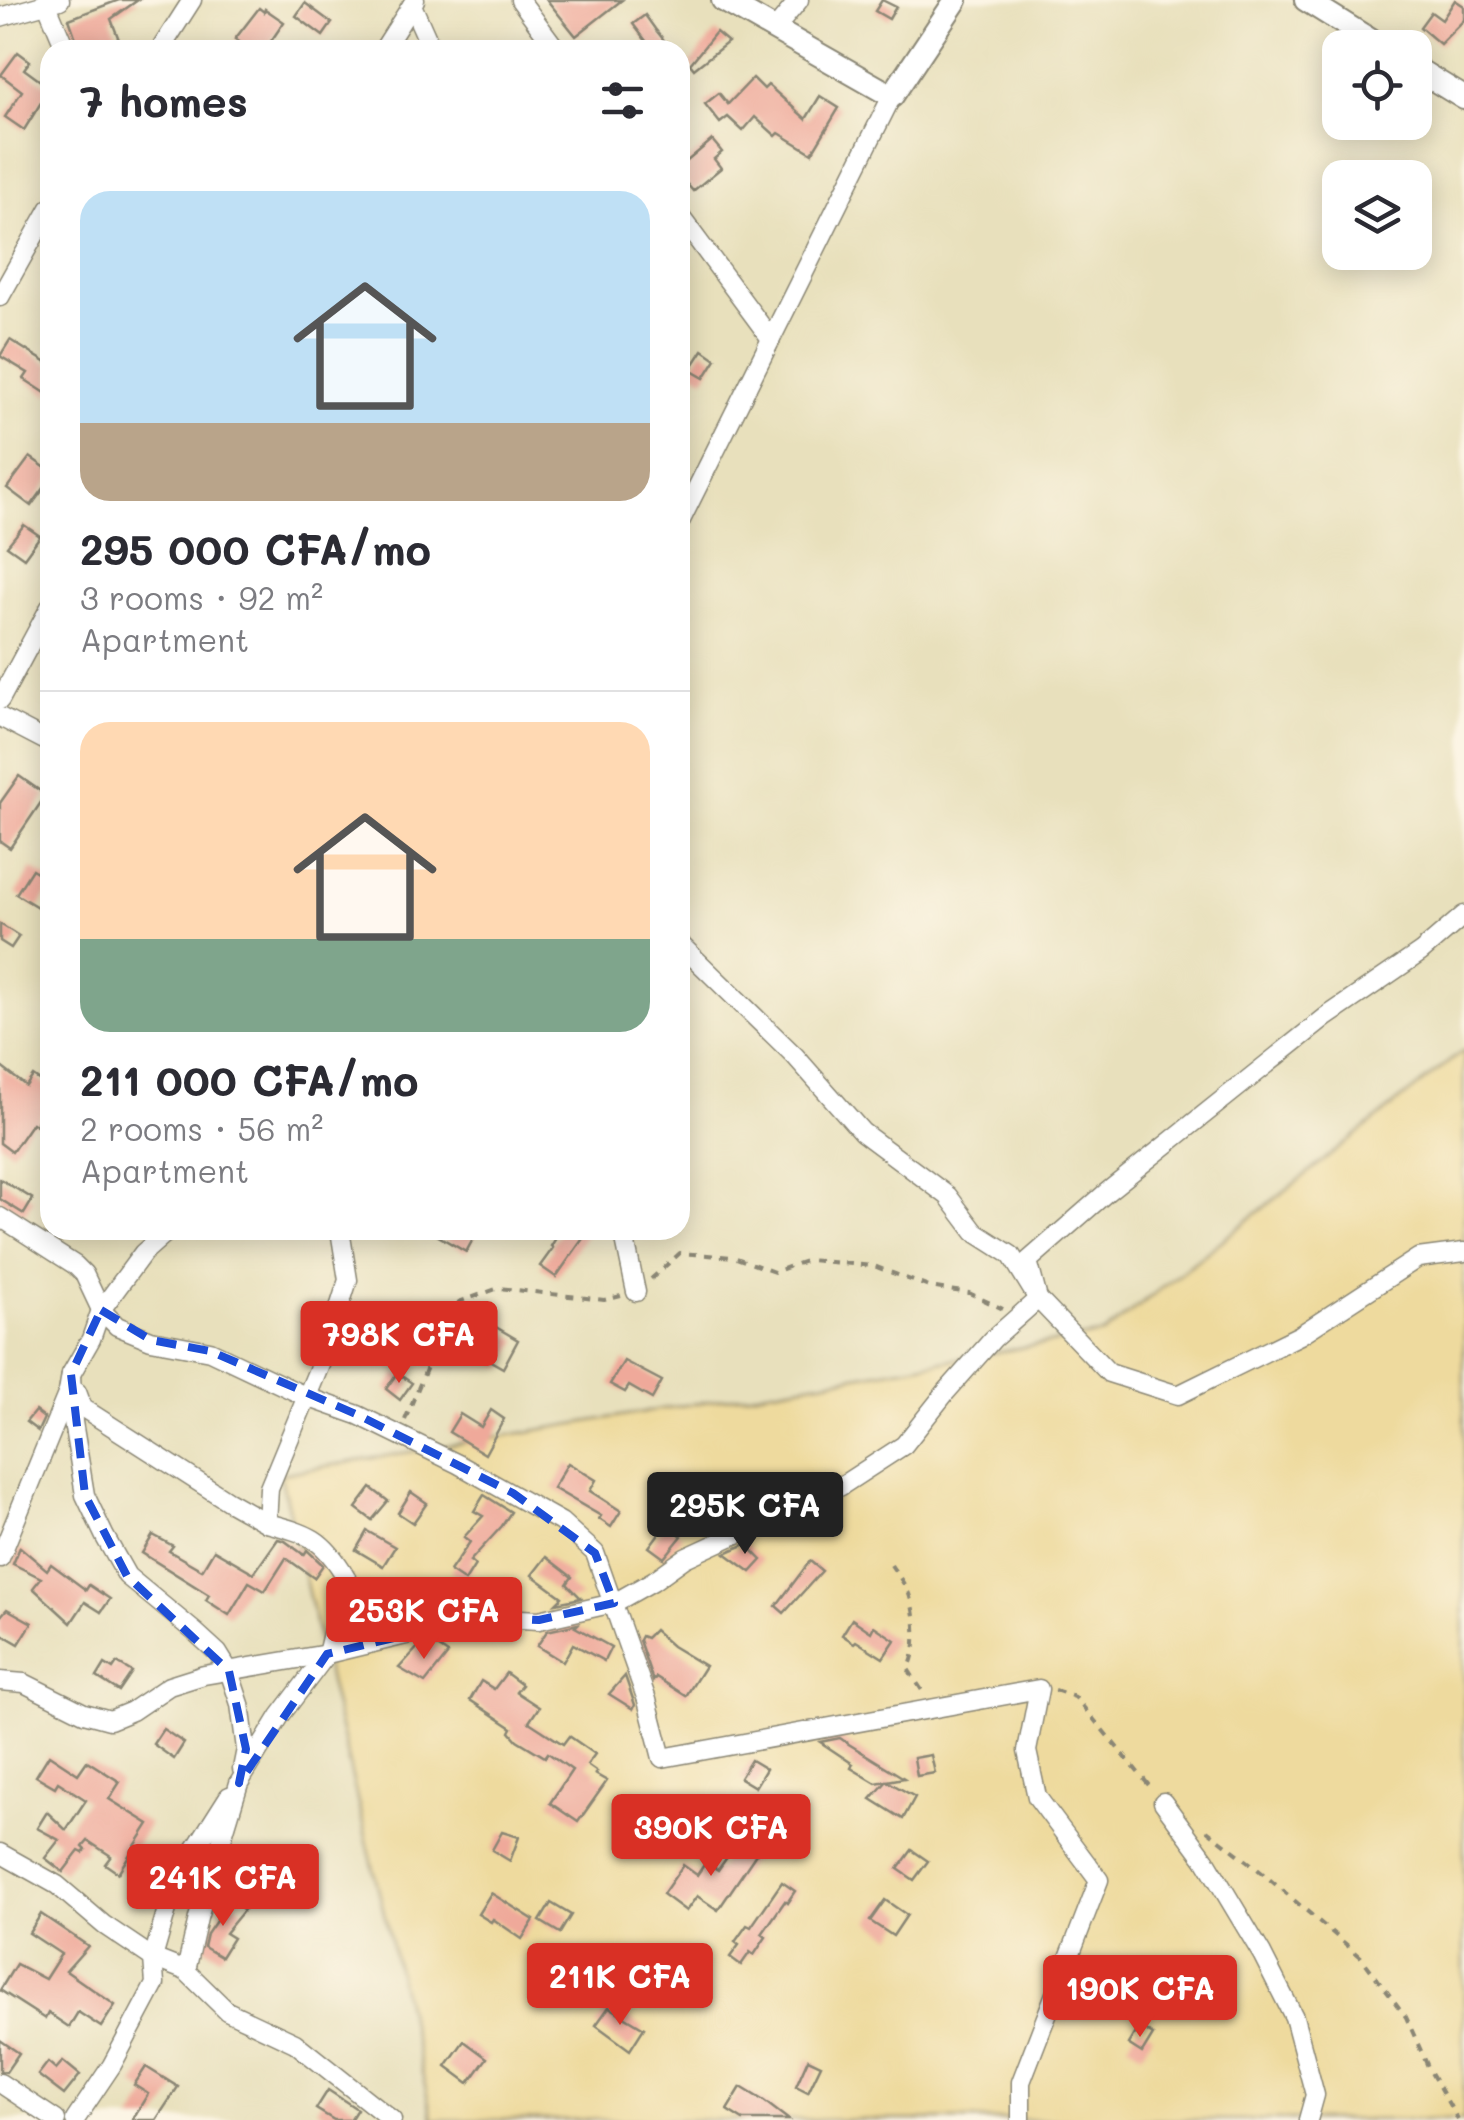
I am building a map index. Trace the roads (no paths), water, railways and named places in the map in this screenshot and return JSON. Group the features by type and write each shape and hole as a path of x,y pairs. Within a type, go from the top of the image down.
{"street":[{"path":"166,40 192,0"},
{"path":"520,0 550,40"},
{"path":"723,0 892,96"},
{"path":"775,30 799,0"},
{"path":"690,502 892,96 956,0"},
{"path":"1306,0 1354,30"},
{"path":"0,17 51,1 63,40"},
{"path":"390,40 414,3"},
{"path":"414,3 428,40"},
{"path":"1432,78 1464,98"},
{"path":"0,297 40,226"},
{"path":"690,230 771,339"},
{"path":"0,700 40,626"},
{"path":"0,717 40,738"},
{"path":"1038,1300 1028,1261 1106,1192 1326,1017 1421,952 1464,915"},
{"path":"690,954 795,1056 862,1132 948,1196 975,1232 1011,1255 1038,1300 1109,1373 1178,1395 1300,1335 1418,1258 1464,1252"},
{"path":"0,1218 84,1274 101,1310 117,1326 151,1340 210,1350 307,1396 399,1433 561,1522 595,1553 647,1700 662,1758 1039,1690 1027,1751 1037,1797 1098,1880 1022,2082 1022,2120"},
{"path":"0,1558 68,1392 71,1374 91,1339 101,1310 142,1253 157,1240"},
{"path":"267,1523 269,1488 324,1355 348,1280 342,1240"},
{"path":"624,1240 636,1292"},
{"path":"0,1681 24,1683 110,1720 132,1711 169,1686 204,1675 327,1654 481,1617 538,1620 614,1602 653,1582 684,1558 842,1486 904,1445 993,1340 1038,1300"},
{"path":"71,1374 83,1408 228,1501 267,1523 306,1534 332,1553 346,1577 327,1654 280,1716 174,1882 153,1958 154,1984 112,2065 75,2120"},
{"path":"71,1374 85,1495 105,1538 127,1576 218,1653 240,1704 246,1749 186,1971"},
{"path":"1163,1802 1206,1859 1294,2017 1315,2095 1308,2120"},
{"path":"0,1853 57,1885 104,1925 153,1958 186,1971 227,2012 295,2043 392,2120"},
{"path":"0,2083 56,2120"}]}
